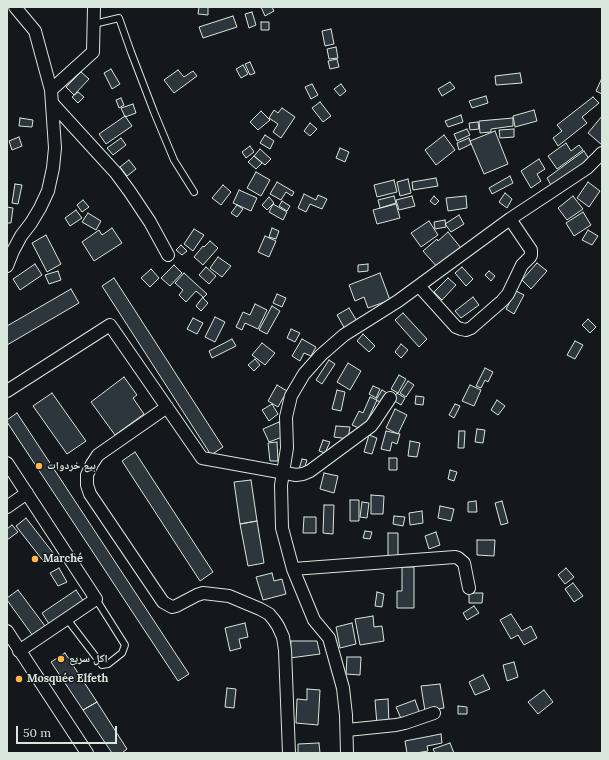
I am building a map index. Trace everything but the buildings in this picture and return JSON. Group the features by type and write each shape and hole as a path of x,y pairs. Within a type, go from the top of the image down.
{"street":[{"path":"7,266 21,236 40,208 48,191 53,168 55,148 51,90 35,32 15,7"},
{"path":"51,90 93,52 94,7"},
{"path":"52,103 116,173 150,222 168,255"},
{"path":"347,753 347,730 343,688 329,638 314,620 293,569 282,528 281,485 287,448 286,417 291,396 304,374 321,355 344,335 392,305 510,219 575,176 602,153"},
{"path":"419,286 456,327 466,330 471,328 508,294 522,265 532,255 532,250 510,219"},
{"path":"7,391 110,325 202,458 296,476 310,472 371,426 390,398"},
{"path":"167,407 98,455 87,475 87,485 90,494 163,602 168,606 176,606 203,593 229,596 260,609 269,614 274,620 283,637 285,650 289,753"},
{"path":"7,463 96,599 19,651"},
{"path":"7,507 27,493"},
{"path":"293,569 454,557 462,560 464,563 469,588"},
{"path":"7,631 87,753"},
{"path":"347,730 400,724 434,713"}],"lane":[{"path":"94,24 119,18 151,105 174,160 194,192"},
{"path":"67,619 102,664 108,664 122,653 125,645 96,599"}],"place":[{"name":"بيع خردوات","path":"39,466"},
{"name":"Marché","path":"35,559"},
{"name":"اكل سريع","path":"61,659"},
{"name":"Mosquée Elfeth","path":"19,679"}]}
